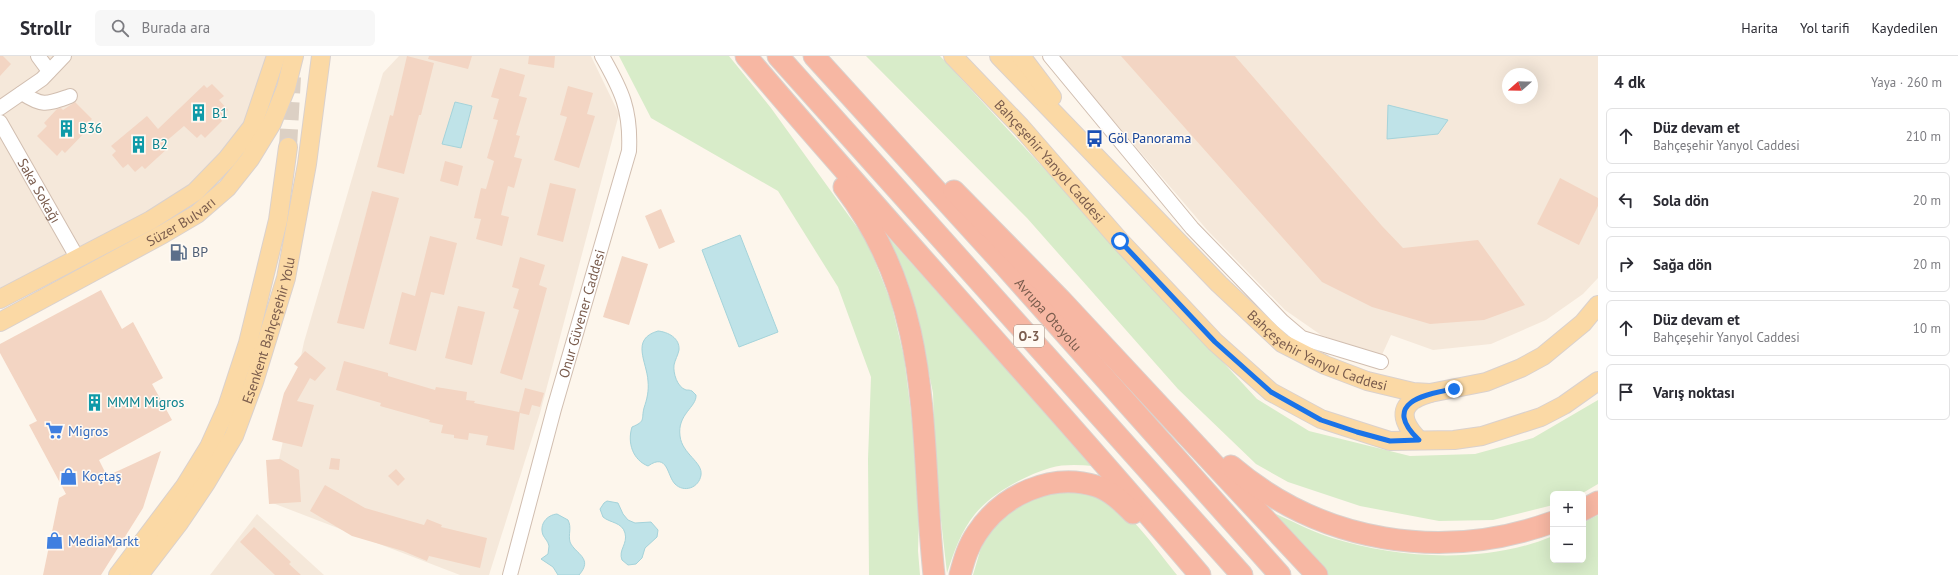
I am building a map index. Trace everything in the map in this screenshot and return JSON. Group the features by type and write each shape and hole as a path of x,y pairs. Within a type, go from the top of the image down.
{"highway":[{"path":"746,56 941,282 1126,488 1198,574"},
{"name":"Avrupa Otoyolu","path":"778,56 1242,575"},
{"name":"Avrupa Otoyolu","path":"814,56 915,166 1280,575"},
{"path":"798,116 815,148 851,196 867,221 896,281 906,313 914,342 924,416 934,575"},
{"path":"915,166 937,178 968,204 1060,299 1317,575"},
{"path":"1116,360 1142,379 1200,438 1239,474 1287,505 1316,518 1375,536 1401,542 1434,544 1463,543 1498,537 1531,530 1550,523"},
{"path":"960,575 966,554 977,533 999,507 1025,492 1057,482 1097,486 1112,494 1131,510 1183,564 1198,574"},
{"path":"1586,508 1598,502"}],"main road":[{"name":"Süzer Bulvarı","path":"0,299 151,220 196,192 227,159 252,127 276,56"},
{"name":"Süzer Bulvarı","path":"0,322 197,214 227,188 250,159 272,123 286,88 294,56"},
{"name":"Esenkent Bahçeşehir Yolu","path":"139,575 179,523 206,483 234,436 254,382 286,278 307,164 321,56"},
{"name":"Bahçeşehir Yanyol Caddesi","path":"953,56 1021,127 1120,241 1215,342 1271,392 1321,420 1390,441 1454,440 1482,436 1512,428 1541,417 1564,405 1598,381"},
{"path":"965,56 1021,127"},
{"name":"Bahçeşehir Yanyol Caddesi","path":"999,56 1219,284 1282,343 1325,365 1367,381 1413,392 1430,393 1486,382 1521,368 1543,356 1583,323 1598,305"},
{"path":"1021,56 1101,161"},
{"name":"Esenkent Bahçeşehir Yolu","path":"118,575 185,486 209,447 227,407 248,343 269,259 278,220 288,147"},
{"path":"1419,440 1408,430 1405,420 1405,411 1412,401 1430,393"}],"street":[{"path":"38,56 49,72"},
{"path":"0,108 42,79 64,56"},
{"name":"Onur Güvener Caddesi","path":"510,575 554,409 629,151 630,128 625,102 616,80 602,56"},
{"path":"1050,56 1192,228 1282,321 1302,338 1381,362"},
{"path":"22,93 35,102 49,103 70,96"},
{"name":"Saka Sokağı","path":"0,122 78,259"}],"shaded area":[{"path":"0,56 276,56 252,127 195,192 0,299"},
{"path":"399,56 591,56 619,114 540,413 489,575 460,575 270,502 304,342 383,73"},
{"path":"1058,56 1598,56 1598,278 1583,294 1546,320 1491,344 1433,350 1391,335 1381,357 1321,335 1285,310 1208,231"},
{"path":"257,514 324,575 210,575"}],"green space":[{"path":"619,56 729,56 771,108 867,241 891,302 904,357 920,485 918,551 920,575 869,575 868,459 871,377 838,287 778,191 651,118"},
{"path":"866,56 940,56 1257,399 1309,431 1410,456 1475,454 1533,438 1598,400 1598,484 1586,491 1550,491 1550,506 1493,520 1439,521 1360,506 1288,482 1256,464 1178,389 1027,218"},
{"path":"888,237 1093,466 1066,465 1050,468 1040,471 999,492 982,506 966,527 958,542 947,573 936,476 933,393 920,330"},
{"path":"1058,490 1097,496 1118,507 1145,535 1177,575 973,575 985,534 1012,511 1038,496"},
{"path":"1267,510 1332,538 1358,545 1414,554 1472,554 1500,551 1527,545 1550,537 1550,563 1586,563 1586,521 1598,515 1598,575 1327,575"}],"water":[{"path":"455,102 472,106 461,148 442,144"},
{"path":"1388,105 1448,120 1438,134 1387,139"},
{"path":"740,235 778,332 739,347 702,250"},
{"path":"658,331 673,336 678,342 679,350 674,363 676,379 680,386 686,390 692,391 696,395 694,403 681,422 680,428 680,436 684,448 701,470 700,479 694,486 687,489 679,487 675,484 663,463 655,462 648,466 638,460 632,450 631,445 630,439 632,427 642,420 648,392 648,381 643,359 642,345 644,340 649,335"},
{"path":"607,501 618,503 623,514 628,520 635,523 651,522 658,530 657,537 645,548 642,558 636,564 628,565 622,560 621,553 626,537 625,533 619,525 603,517 600,509"},
{"path":"557,514 568,520 570,526 570,542 584,560 585,564 579,575 558,575 553,567 541,559 548,554 549,546 543,535 543,524 547,518"}],"building":[{"path":"0,56 3,56 11,64 0,76"},
{"path":"407,56 434,63 404,174 377,167 390,115 393,116"},
{"path":"429,56 472,56 468,69 428,59"},
{"path":"529,56 555,56 554,68 528,64"},
{"path":"1121,56 1235,56 1382,226 1403,248 1478,240 1525,305 1484,320 1430,324 1372,307 1322,282"},
{"path":"500,68 525,75 519,96 527,98 516,135 520,136 514,157 522,159 514,188 508,186 501,215 509,217 502,246 476,239 481,219 474,218 481,188 486,189 494,161 487,158 498,120 493,119 499,99 491,97"},
{"path":"212,84 224,96 219,100 228,110 220,118 222,121 205,138 201,134 197,138 184,126 164,143 168,148 145,169 142,166 135,172 128,164 123,168 112,155 116,151 111,146 147,116 158,129 204,85 207,88"},
{"path":"568,86 593,93 587,114 595,116 579,168 554,160 567,117 560,115"},
{"name":"B36","path":"75,102 92,119 85,126 88,129 65,153 62,150 57,156 37,136 47,126 44,123 57,109 61,108 63,110"},
{"path":"445,161 463,166 458,186 440,181"},
{"path":"1560,178 1598,198 1598,206 1579,245 1537,224"},
{"path":"550,183 576,189 563,242 537,235"},
{"path":"372,191 399,198 364,329 337,323"},
{"path":"661,209 675,242 659,249 645,216"},
{"path":"430,236 457,243 444,295 431,292 416,351 389,344 402,292 415,296"},
{"path":"622,256 648,264 629,325 603,317"},
{"path":"520,257 545,265 539,285 547,288 522,380 500,373 519,310 513,308 519,289 512,287"},
{"name":"MMM Migros","path":"101,290 122,329 133,322 163,378 152,384 172,420 99,460 107,476 161,451 143,508 101,575 43,575 59,498 66,494 29,425 37,421 0,353 0,344"},
{"path":"458,306 485,312 472,365 445,358"},
{"path":"305,351 326,368 315,381 310,378 297,401 314,405 302,447 272,440 284,393 298,367 294,364"},
{"path":"344,361 388,373 388,376 435,390 436,387 467,392 466,400 519,412 525,388 544,393 540,407 532,405 529,415 520,413 514,450 486,445 488,436 469,433 468,440 454,438 454,435 441,433 443,425 380,406 381,403 336,390"},
{"path":"331,458 340,459 339,470 329,469"},
{"path":"280,459 299,470 301,502 269,504 266,460"},
{"path":"396,469 405,479 398,486 388,476"},
{"path":"325,485 365,508 424,525 427,519 442,525 441,527 487,538 480,568 429,556 427,561 403,551 352,536 310,511"},
{"path":"254,527 291,562 289,564 301,575 275,575 240,542"}],"tunnel":[{"path":"288,147 292,77"}],"place":[{"name":"B1","path":"199,113"},
{"name":"B36","path":"66,128"},
{"name":"Göl Panorama","path":"1095,138"},
{"name":"B2","path":"139,144"},
{"name":"BP","path":"179,252"},
{"name":"MMM Migros","path":"94,402"},
{"name":"Migros","path":"55,431"},
{"name":"Koçtaş","path":"69,476"},
{"name":"MediaMarkt","path":"55,541"}],"route":[{"path":"1120,241 1215,342 1271,392 1321,420 1390,441 1419,440 1408,430 1405,420 1405,411 1412,401 1430,393 1454,389"}]}
